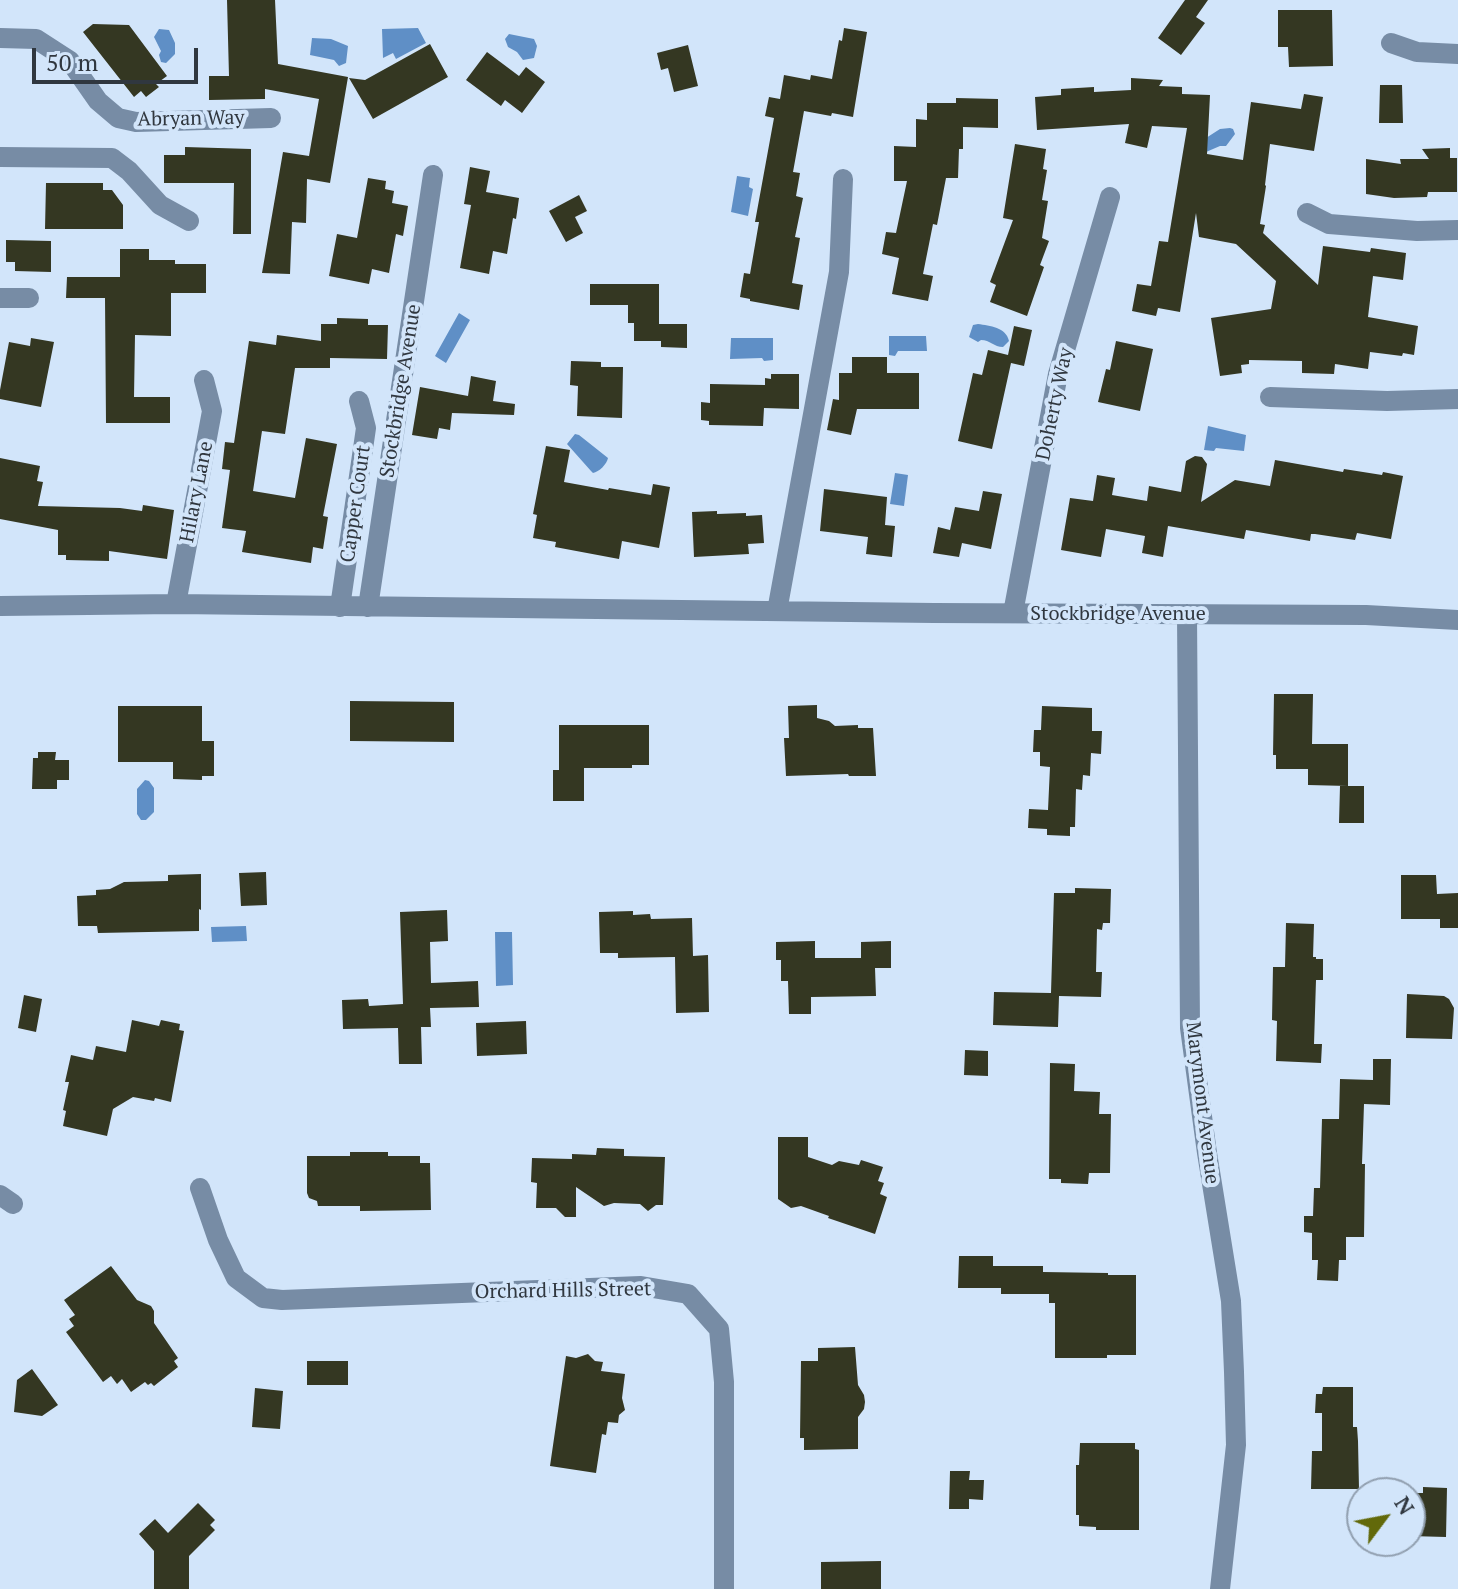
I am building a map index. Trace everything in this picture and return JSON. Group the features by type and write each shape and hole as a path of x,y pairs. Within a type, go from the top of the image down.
{"street":[{"name":"Abryan Way","path":"0,38 36,39 70,61 98,101 118,118 136,122 271,118"},
{"path":"1391,43 1417,52 1458,54"},
{"path":"0,157 112,158 129,171 160,205 189,221"},
{"name":"Stockbridge Avenue","path":"368,607 433,175"},
{"path":"777,611 839,272 843,179"},
{"name":"Doherty Way","path":"1013,613 1058,374 1110,197"},
{"path":"1307,213 1329,224 1417,231 1458,230"},
{"path":"0,298 29,298"},
{"name":"Hilary Lane","path":"176,604 212,411 204,380"},
{"path":"1270,397 1387,401 1458,399"},
{"name":"Capper Court","path":"340,607 366,428 359,401"},
{"name":"Stockbridge Avenue","path":"0,606 176,604 1366,615 1458,620"},
{"name":"Marymont Avenue","path":"1187,614 1190,1028 1231,1301 1235,1387 1236,1445 1220,1589"},
{"name":"Orchard Hills Street","path":"200,1188 218,1240 236,1278 263,1298 282,1300 641,1286 688,1294 719,1329 724,1382 724,1589"}],"water":[{"path":"418,28 426,43 396,59 393,53 383,58 382,29"},
{"path":"159,29 169,30 175,43 175,54 166,63 161,62 161,51 154,37"},
{"path":"509,34 534,39 537,46 534,58 523,60 508,47 505,39"},
{"path":"312,38 331,39 348,46 346,63 339,66 334,60 310,55"},
{"path":"1230,128 1235,134 1226,146 1206,152 1206,138 1220,129"},
{"path":"737,176 750,178 749,187 753,189 748,216 731,212"},
{"path":"459,313 470,320 446,363 435,356"},
{"path":"973,325 1001,330 1009,341 1000,347 969,337"},
{"path":"889,336 926,336 927,351 898,351 895,356 889,355"},
{"path":"731,338 773,338 773,360 730,359"},
{"path":"1208,426 1246,435 1244,451 1204,450"},
{"path":"575,434 608,458 598,471 593,473 567,444"},
{"path":"895,473 908,475 904,506 890,504"},
{"path":"145,780 154,788 154,812 146,820 141,820 137,814 137,789"},
{"path":"246,926 247,941 212,942 211,927"},
{"path":"495,932 512,932 513,985 496,986"}],"building":[{"path":"227,0 275,0 278,64 348,77 330,183 307,179 306,223 292,222 290,274 262,273 283,152 309,156 319,99 265,89 265,99 209,100 209,76 229,76"},
{"path":"1185,0 1208,0 1196,17 1205,23 1181,55 1158,38"},
{"path":"1278,10 1332,10 1333,66 1289,67 1288,47 1278,47"},
{"path":"93,24 129,25 167,76 156,84 159,87 146,97 141,91 134,97 83,32"},
{"path":"844,28 867,32 853,117 804,111 793,172 800,173 796,196 803,198 795,237 800,238 792,283 803,285 799,310 750,301 740,297 744,273 750,274 759,222 755,222 774,118 765,116 769,97 780,99 784,75 810,80 811,75 832,79"},
{"path":"430,44 448,77 373,119 349,78 365,80"},
{"path":"688,45 698,86 674,92 668,68 661,70 657,53"},
{"path":"487,52 519,76 526,67 545,82 522,113 505,100 501,106 466,80"},
{"path":"1131,78 1163,80 1159,86 1182,87 1182,94 1210,95 1207,154 1243,160 1251,102 1301,109 1304,94 1323,97 1314,151 1270,144 1260,224 1265,225 1263,233 1318,285 1323,246 1406,253 1403,280 1373,276 1368,317 1418,326 1414,355 1370,352 1368,369 1335,364 1334,374 1302,373 1302,361 1249,360 1249,364 1241,365 1242,373 1220,376 1211,318 1271,309 1276,281 1236,244 1199,237 1196,213 1180,312 1158,308 1156,316 1132,311 1137,284 1151,286 1159,241 1168,242 1187,128 1152,126 1147,148 1125,143 1129,124 1037,130 1035,97 1061,95 1061,89 1094,87 1094,92 1131,90"},
{"path":"1380,85 1402,85 1403,123 1379,123"},
{"path":"956,98 998,99 998,128 963,127 958,178 946,178 937,225 933,224 923,274 933,276 928,301 892,294 899,258 882,254 886,232 896,233 907,181 894,181 894,146 916,147 916,119 927,120 927,103 956,103"},
{"path":"1015,144 1046,149 1043,169 1047,170 1042,200 1048,201 1042,238 1049,241 1040,265 1044,267 1027,316 990,302 996,285 990,282 1013,220 1003,218"},
{"path":"185,147 251,149 251,234 233,234 234,183 164,183 164,155 185,155"},
{"path":"1450,148 1450,158 1457,158 1457,192 1428,192 1427,197 1394,198 1366,194 1366,159 1401,164 1400,159 1429,159 1422,149"},
{"path":"470,167 490,171 486,192 519,198 507,254 493,251 489,274 460,268 471,205 464,204"},
{"path":"368,178 386,181 385,189 394,191 392,203 408,206 403,236 396,234 389,273 372,269 369,284 329,276 337,234 357,238"},
{"path":"46,183 103,183 103,190 112,190 123,205 123,229 45,229"},
{"path":"579,195 587,211 575,217 583,233 566,242 549,211"},
{"path":"6,240 51,241 51,272 15,271 15,262 6,262"},
{"path":"120,249 149,249 149,260 206,264 206,293 171,293 171,336 135,335 134,397 170,397 170,423 106,423 105,298 66,298 67,277 120,277"},
{"path":"590,284 659,284 659,324 687,324 687,348 661,347 661,341 634,341 634,323 628,323 628,305 590,305"},
{"path":"337,318 368,319 368,325 388,325 387,359 330,358 330,368 295,368 285,434 262,431 253,491 295,498 306,438 337,444 323,516 328,517 323,549 313,547 311,563 242,552 246,531 222,528 230,470 222,469 225,442 234,443 249,341 276,345 277,335 321,341 321,324 337,324"},
{"path":"1014,326 1032,330 1024,366 1011,363 992,449 958,441 973,373 982,375 988,350 1008,355"},
{"path":"31,338 54,342 41,407 0,399 9,342 30,346"},
{"path":"1116,341 1153,349 1140,411 1098,402 1106,369 1110,370"},
{"path":"852,357 887,357 887,373 919,373 919,409 857,409 851,435 827,430 833,399 839,400 839,373 852,373"},
{"path":"571,361 601,362 601,367 623,367 622,418 577,416 578,386 570,385"},
{"path":"771,374 799,374 799,409 764,408 763,426 709,425 709,421 701,420 701,402 710,403 710,384 765,385 765,378 771,379"},
{"path":"471,376 496,381 493,401 515,404 514,415 452,413 450,430 439,428 437,439 412,435 420,387 468,396"},
{"path":"546,446 570,450 564,482 651,495 653,484 670,487 659,548 622,541 619,559 555,547 556,542 533,538 537,515 533,514"},
{"path":"1195,456 1202,457 1207,464 1201,502 1235,480 1270,486 1275,460 1343,472 1344,469 1403,476 1391,539 1357,533 1355,540 1311,534 1310,541 1246,530 1244,539 1168,526 1163,557 1142,553 1145,536 1106,529 1101,557 1061,550 1070,498 1093,501 1097,475 1115,478 1112,495 1147,501 1149,486 1181,492 1186,461"},
{"path":"0,458 40,466 37,481 43,482 38,506 142,511 143,505 174,510 167,559 109,551 109,561 66,560 66,555 58,555 58,530 0,519"},
{"path":"824,489 887,497 885,525 895,526 892,557 866,554 868,537 820,531"},
{"path":"983,491 1002,494 991,549 962,543 959,557 933,553 938,527 950,530 955,507 979,511"},
{"path":"717,511 717,514 762,515 764,543 748,544 749,554 694,557 692,512"},
{"path":"1274,694 1313,694 1312,744 1348,744 1348,786 1308,785 1308,769 1276,769 1276,755 1273,755"},
{"path":"350,701 454,702 454,742 350,741"},
{"path":"817,705 817,718 835,726 873,728 876,776 786,776 784,738 789,738 788,706"},
{"path":"118,706 202,706 202,741 214,741 214,776 202,776 202,780 173,779 173,762 118,762"},
{"path":"1042,706 1092,708 1092,731 1102,731 1101,754 1091,753 1090,776 1083,775 1082,790 1076,789 1075,827 1070,827 1070,836 1047,835 1047,829 1028,828 1029,809 1048,810 1050,767 1040,766 1040,752 1033,752 1034,730 1041,730"},
{"path":"559,725 649,725 649,765 584,768 584,801 553,801 553,770 559,770"},
{"path":"38,752 56,752 55,760 69,760 69,780 57,780 57,789 32,789 33,758 38,758"},
{"path":"1340,786 1364,786 1364,823 1339,823"},
{"path":"266,872 267,905 241,906 239,873"},
{"path":"201,874 199,931 98,933 97,926 78,926 77,896 96,895 96,890 110,889 124,882 168,881 168,875"},
{"path":"1401,875 1436,875 1437,894 1458,893 1458,928 1440,928 1440,919 1401,919"},
{"path":"1075,888 1111,889 1110,923 1103,923 1102,930 1097,929 1096,972 1102,972 1101,997 1059,996 1058,1027 993,1025 994,992 1051,993 1054,893 1075,893"},
{"path":"447,910 448,941 430,942 431,983 478,981 479,1007 430,1008 431,1027 421,1027 422,1064 399,1064 398,1028 343,1029 342,1000 368,999 369,1006 403,1004 400,912"},
{"path":"633,911 633,915 650,914 651,919 692,918 693,956 708,955 709,1012 676,1013 675,957 618,958 618,953 600,953 599,912"},
{"path":"1286,923 1314,924 1313,957 1323,959 1323,980 1316,980 1314,1044 1322,1044 1321,1063 1276,1061 1277,1021 1272,1020 1273,967 1285,967"},
{"path":"815,941 815,958 861,958 861,942 891,941 891,968 875,968 876,996 811,997 811,1014 789,1014 788,981 781,981 781,960 776,960 776,942"},
{"path":"1407,994 1449,999 1454,1008 1452,1039 1406,1038"},
{"path":"24,995 42,999 36,1032 18,1028"},
{"path":"132,1020 159,1026 161,1020 180,1024 179,1030 184,1031 171,1102 133,1097 113,1109 107,1136 63,1126 69,1082 65,1082 71,1055 93,1060 96,1046 126,1052"},
{"path":"526,1021 527,1054 477,1056 476,1023"},
{"path":"965,1050 988,1051 988,1076 964,1075"},
{"path":"1373,1059 1391,1059 1390,1105 1364,1104 1364,1237 1346,1237 1346,1260 1339,1260 1338,1281 1317,1280 1318,1260 1312,1260 1312,1233 1304,1232 1304,1216 1313,1216 1314,1188 1320,1188 1322,1119 1339,1119 1340,1079 1373,1080"},
{"path":"1050,1063 1075,1064 1074,1091 1100,1092 1099,1114 1111,1114 1110,1173 1089,1173 1088,1184 1061,1183 1061,1179 1049,1179"},
{"path":"778,1137 808,1137 808,1157 832,1165 839,1161 859,1165 861,1160 883,1167 878,1181 884,1183 880,1194 887,1197 875,1234 801,1206 791,1208 778,1199"},
{"path":"597,1148 624,1149 624,1156 665,1157 663,1205 656,1205 648,1211 640,1204 614,1203 604,1206 576,1187 576,1217 565,1217 556,1208 536,1208 537,1183 531,1182 532,1158 572,1159 572,1154 596,1155"},
{"path":"350,1152 420,1156 420,1163 430,1163 431,1210 360,1211 360,1206 318,1206 317,1201 309,1198 307,1193 307,1156 350,1156"},
{"path":"959,1256 993,1256 993,1266 1043,1266 1043,1272 1136,1275 1136,1355 1055,1358 1055,1303 1049,1303 1049,1294 1001,1294 1001,1288 958,1288"},
{"path":"111,1266 137,1300 151,1306 154,1323 178,1358 174,1361 178,1367 154,1386 145,1382 131,1392 122,1379 117,1384 111,1376 103,1382 66,1332 74,1326 69,1319 75,1315 64,1300"},
{"path":"855,1347 858,1385 865,1402 858,1417 858,1449 804,1450 804,1438 800,1438 801,1361 818,1361 818,1348"},
{"path":"588,1354 595,1361 603,1362 601,1371 625,1374 622,1398 625,1410 619,1415 618,1423 608,1422 606,1435 602,1434 596,1473 550,1466 566,1356 576,1358"},
{"path":"307,1361 348,1361 348,1385 307,1385"},
{"path":"32,1369 58,1405 42,1416 14,1412 17,1380"},
{"path":"1323,1387 1353,1387 1353,1427 1357,1427 1359,1477 1346,1477 1346,1489 1311,1489 1312,1451 1322,1451 1322,1413 1315,1413 1316,1394 1322,1394"},
{"path":"255,1388 283,1391 280,1429 252,1427"},
{"path":"1080,1443 1135,1443 1135,1449 1139,1450 1139,1530 1096,1530 1096,1527 1079,1526 1079,1515 1076,1515 1076,1465 1079,1465"},
{"path":"950,1471 970,1471 969,1480 984,1480 983,1500 969,1499 969,1509 949,1509"},
{"path":"1426,1487 1447,1488 1446,1537 1426,1536"},
{"path":"198,1503 215,1520 210,1525 215,1530 189,1556 189,1589 154,1589 154,1551 139,1534 155,1519 168,1533"},
{"path":"881,1561 881,1589 821,1589 821,1562"}]}
